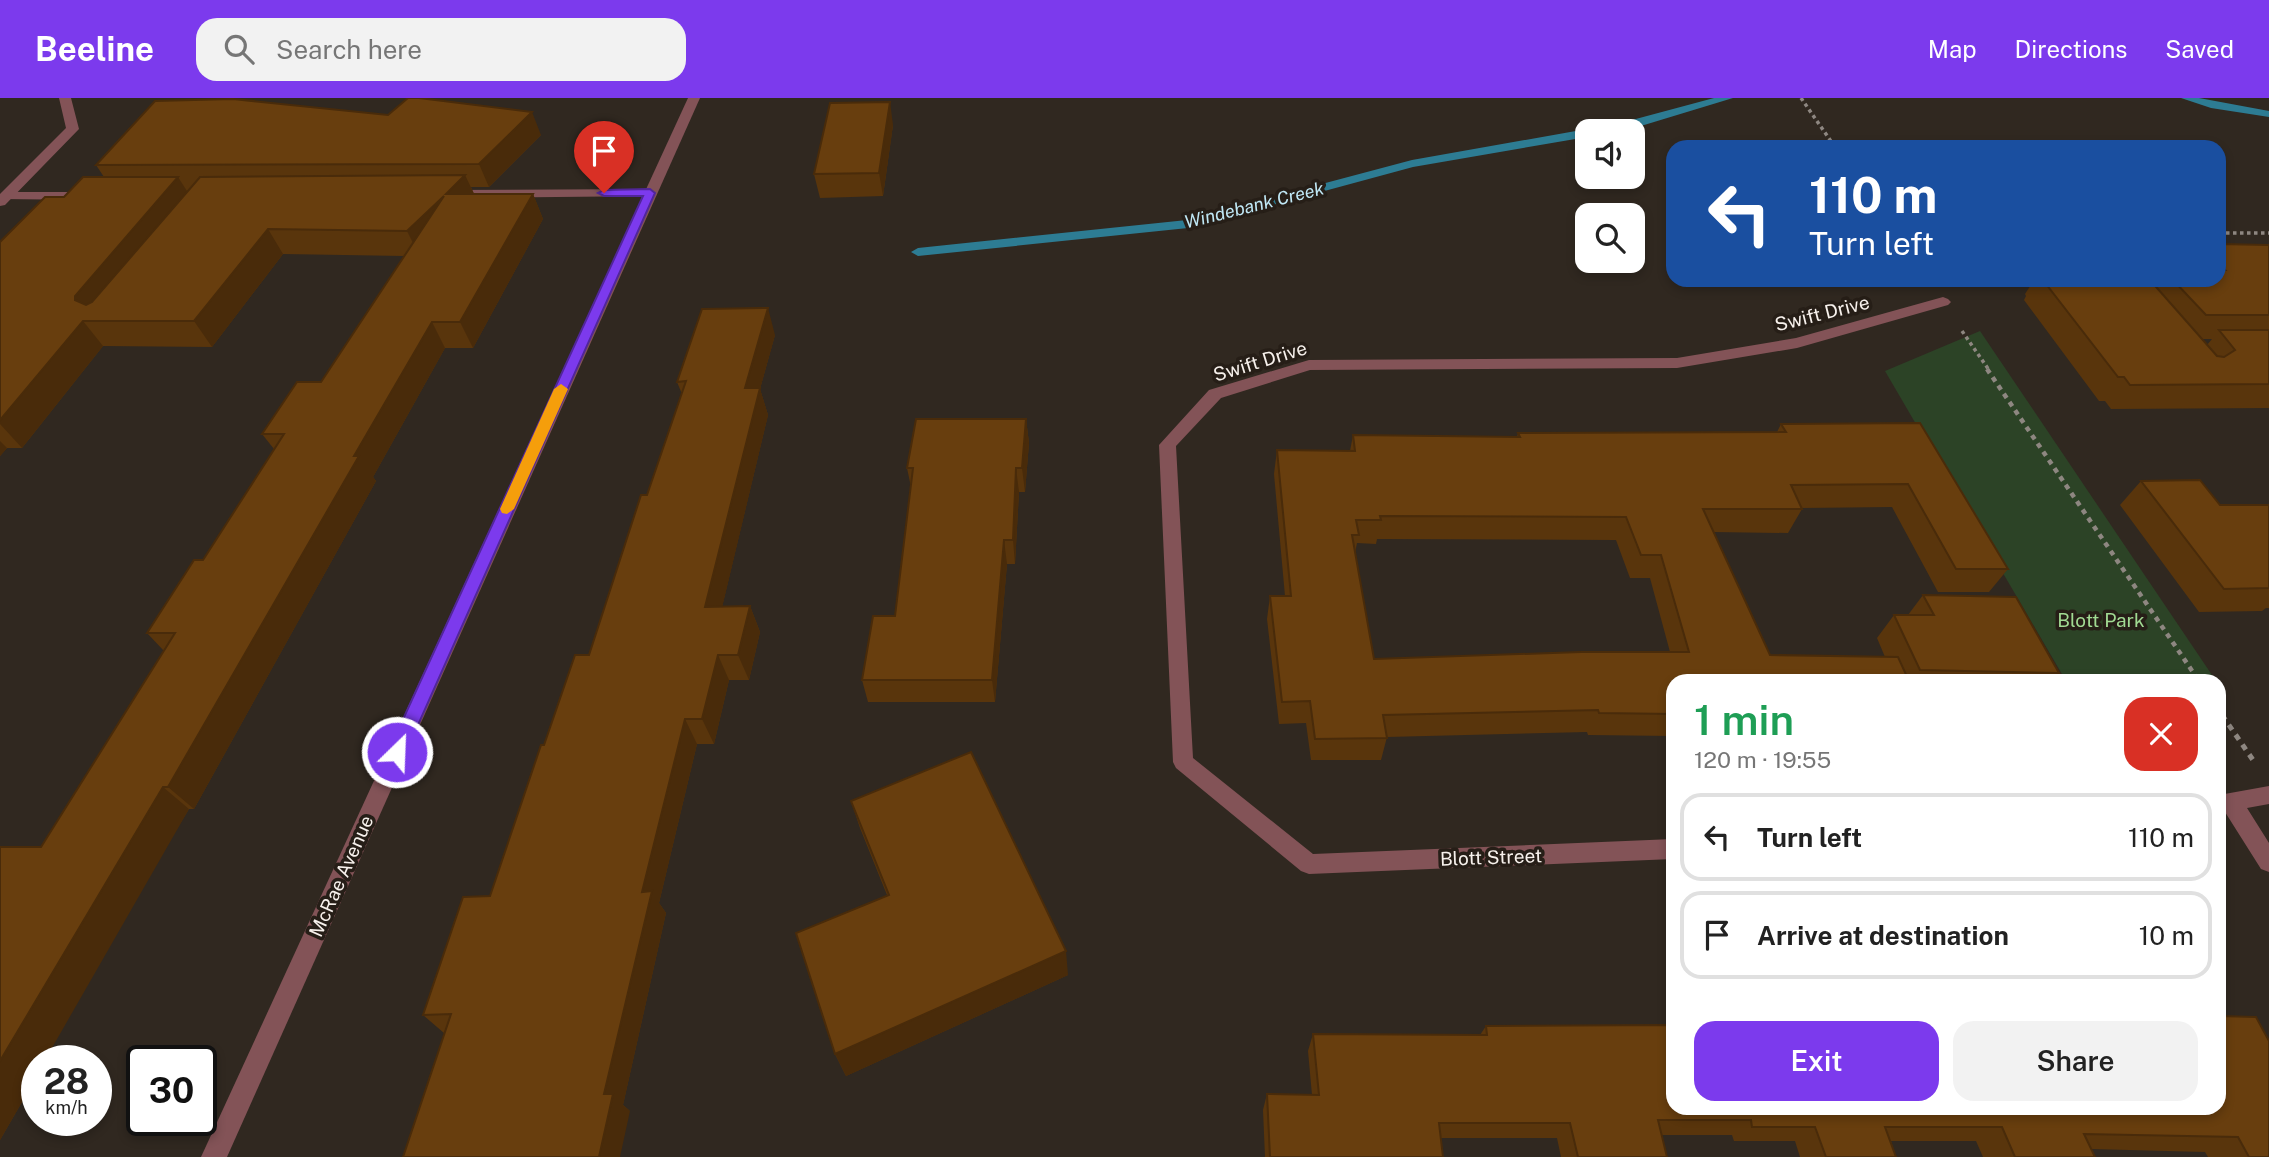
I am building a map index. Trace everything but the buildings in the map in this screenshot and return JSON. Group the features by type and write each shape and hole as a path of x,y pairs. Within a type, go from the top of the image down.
{"street":[{"path":"3,199 73,130 65,98"},
{"name":"McRae Avenue","path":"214,1157 694,98"},
{"path":"430,194 650,193"},
{"path":"3,199 102,196"},
{"name":"Swift Drive","path":"1309,864 1183,762 1167,444 1215,394 1309,365 1677,363 1797,343 1943,302"},
{"path":"2226,803 2269,795"},
{"path":"2226,804 2269,862"},
{"name":"Blott Street","path":"1309,864 1666,849"}],"path":[{"path":"1801,98 1830,140"},
{"path":"2226,233 2269,233"},
{"path":"1943,302 2194,674"},
{"path":"2226,720 2255,762"}],"green space":[{"name":"Blott Park","path":"1980,331 2211,674 2062,674 1885,371"}],"waterway":[{"name":"Windebank Creek","path":"1645,121 1727,98"},
{"name":"Windebank Creek","path":"2187,98 2211,105 2269,114"},
{"name":"Windebank Creek","path":"918,252 1188,224 1412,164 1575,135"}],"slow traffic":[{"path":"507,509 561,389"}],"route":[{"path":"397,752 650,193 604,193"}]}
